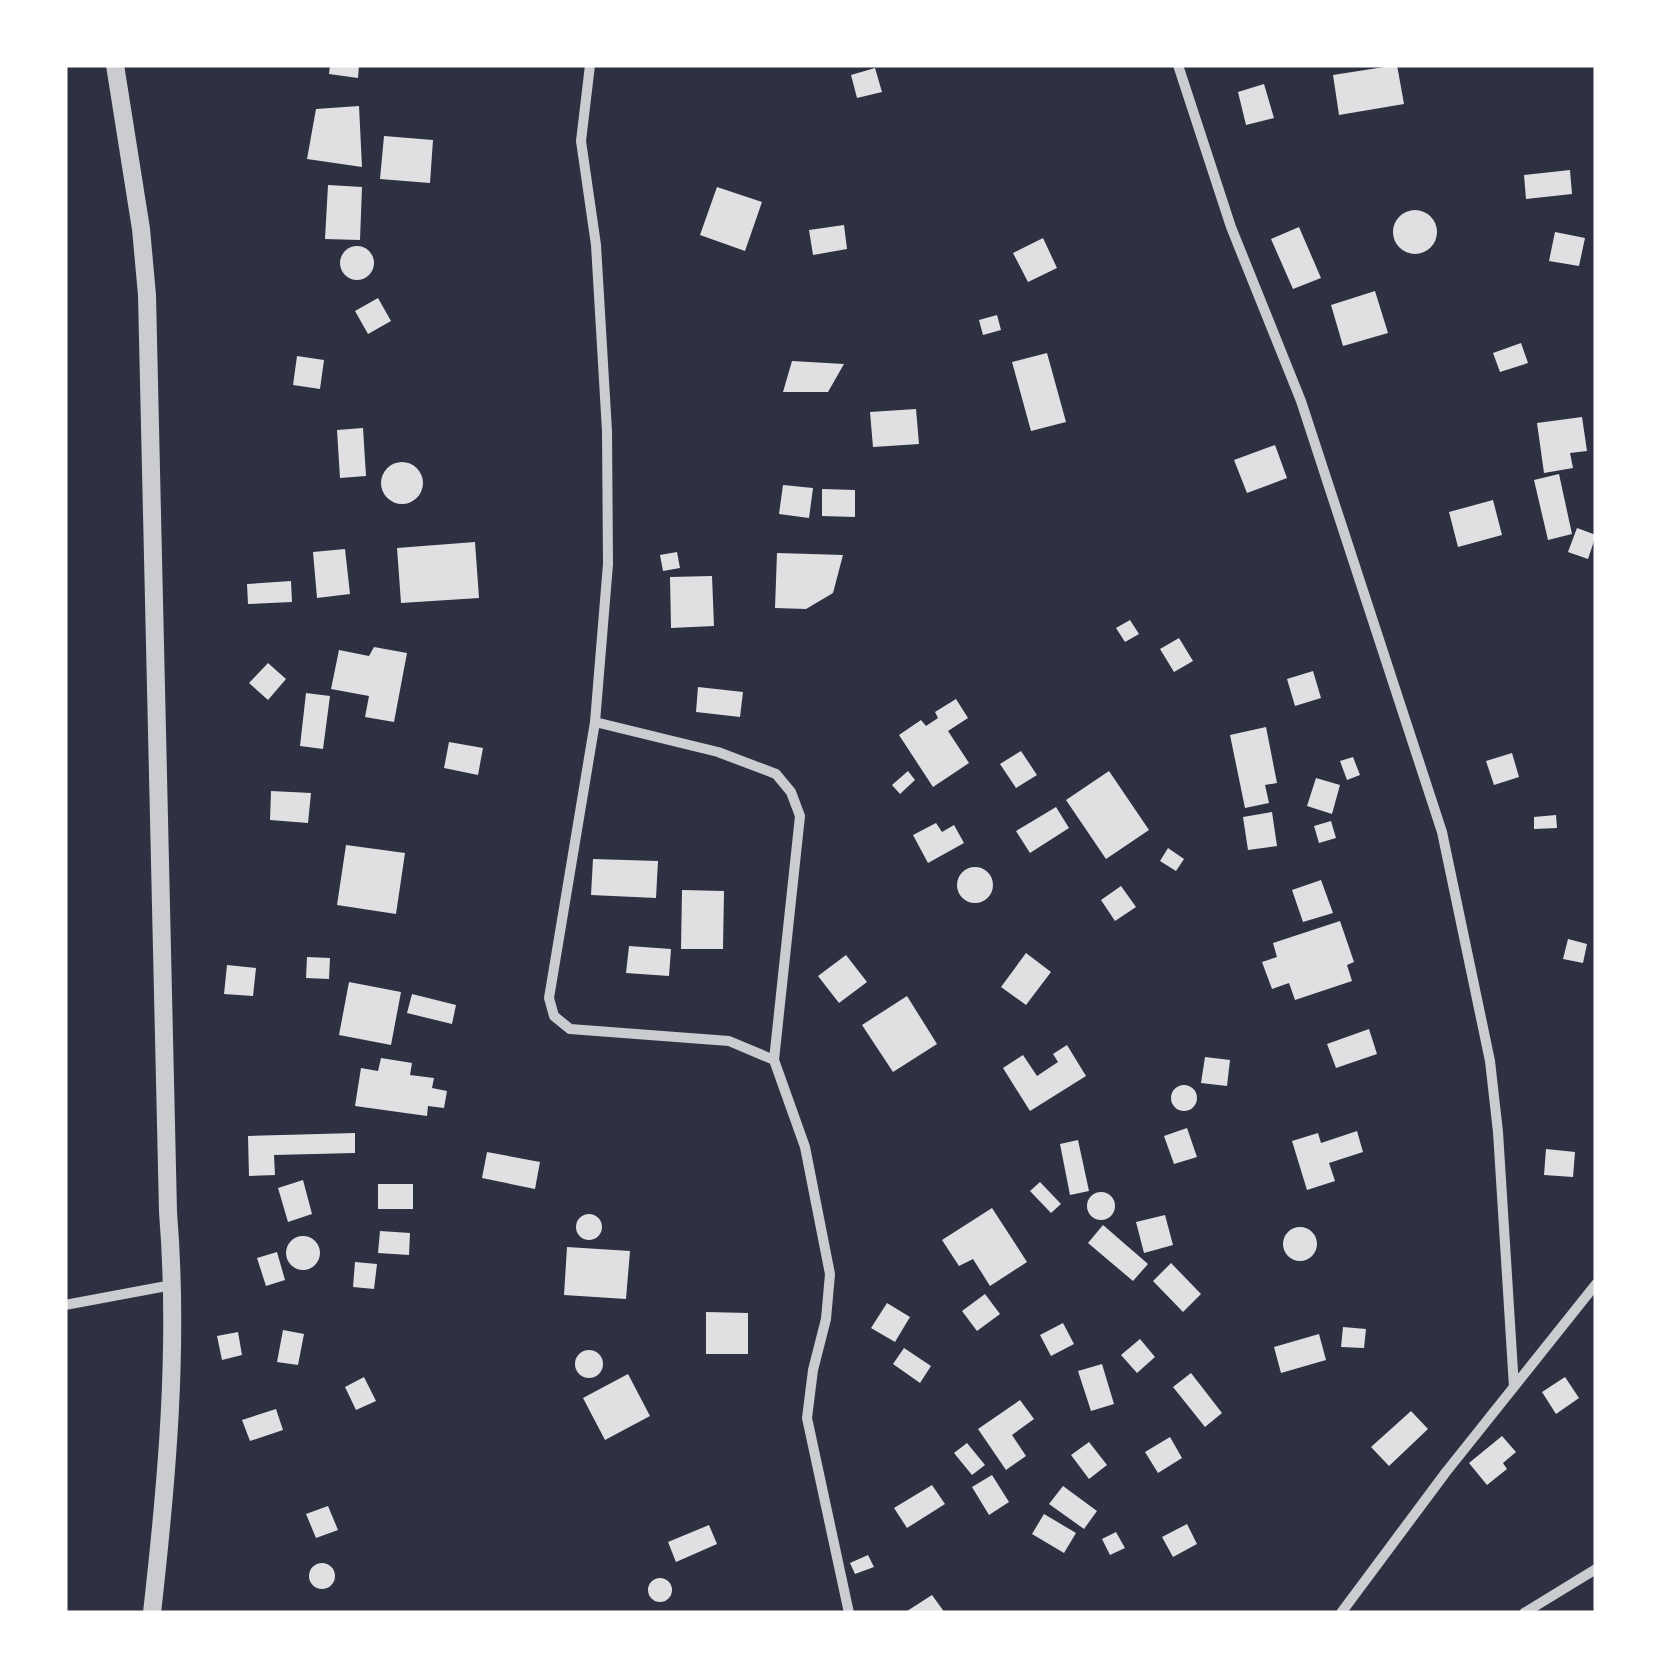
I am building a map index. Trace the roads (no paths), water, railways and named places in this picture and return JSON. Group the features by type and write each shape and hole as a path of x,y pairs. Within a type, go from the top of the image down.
{"street":[{"path":"115,65 141,229 148,313 168,1212 174,1284 168,1447 152,1613"},
{"path":"590,65 582,141 596,245 607,430 608,564 595,722 549,998 554,1016 570,1028 728,1040 774,1060"},
{"path":"1178,65 1231,227 1301,401 1442,832 1490,1060 1514,1386"},
{"path":"595,722 718,752 776,774 792,792 800,816 774,1060 806,1147 830,1274 826,1319 813,1370 807,1418 849,1613"},
{"path":"65,1306 174,1284"},
{"path":"1341,1613 1596,1284"},
{"path":"1524,1613 1596,1569"}]}
